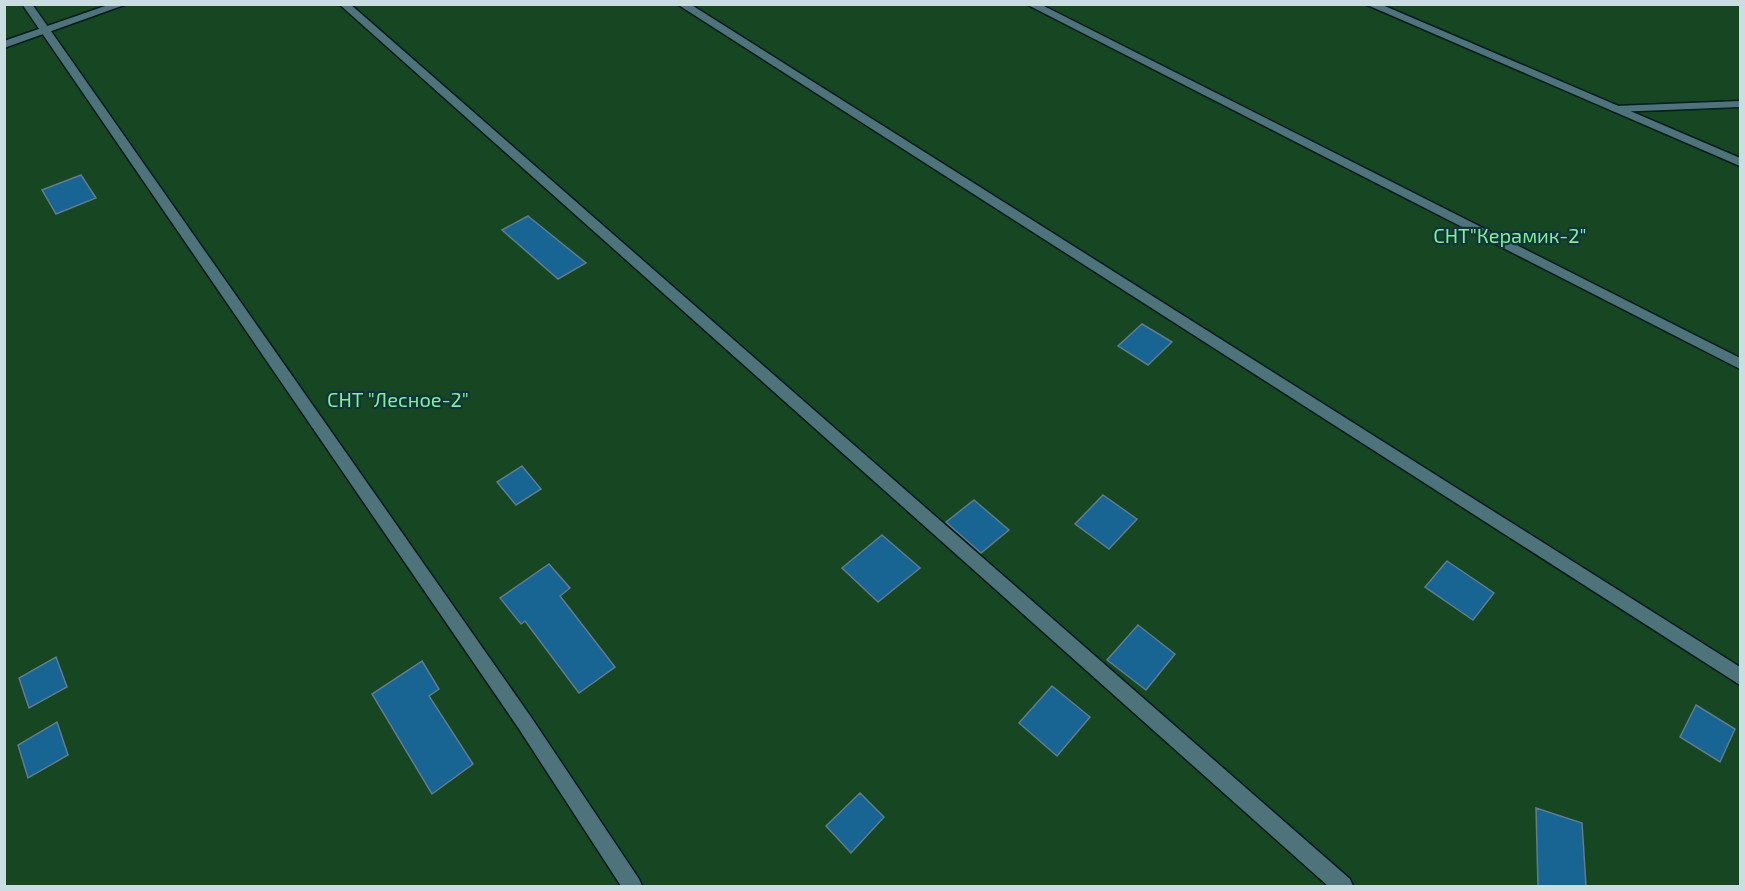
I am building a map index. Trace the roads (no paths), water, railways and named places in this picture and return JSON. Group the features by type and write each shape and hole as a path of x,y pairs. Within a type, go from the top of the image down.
{"street":[{"path":"27,4 525,723 632,886"},
{"path":"4,45 122,4"},
{"path":"344,4 1343,886"},
{"path":"682,4 1740,677"},
{"path":"1031,4 1740,364"},
{"path":"1370,4 1740,162"},
{"path":"1616,109 1740,104"}],"park label":[{"name":"СНТ\"Керамик-2\"","path":"1510,235"},
{"name":"СНТ \"Лесное-2\"","path":"398,399"}]}
